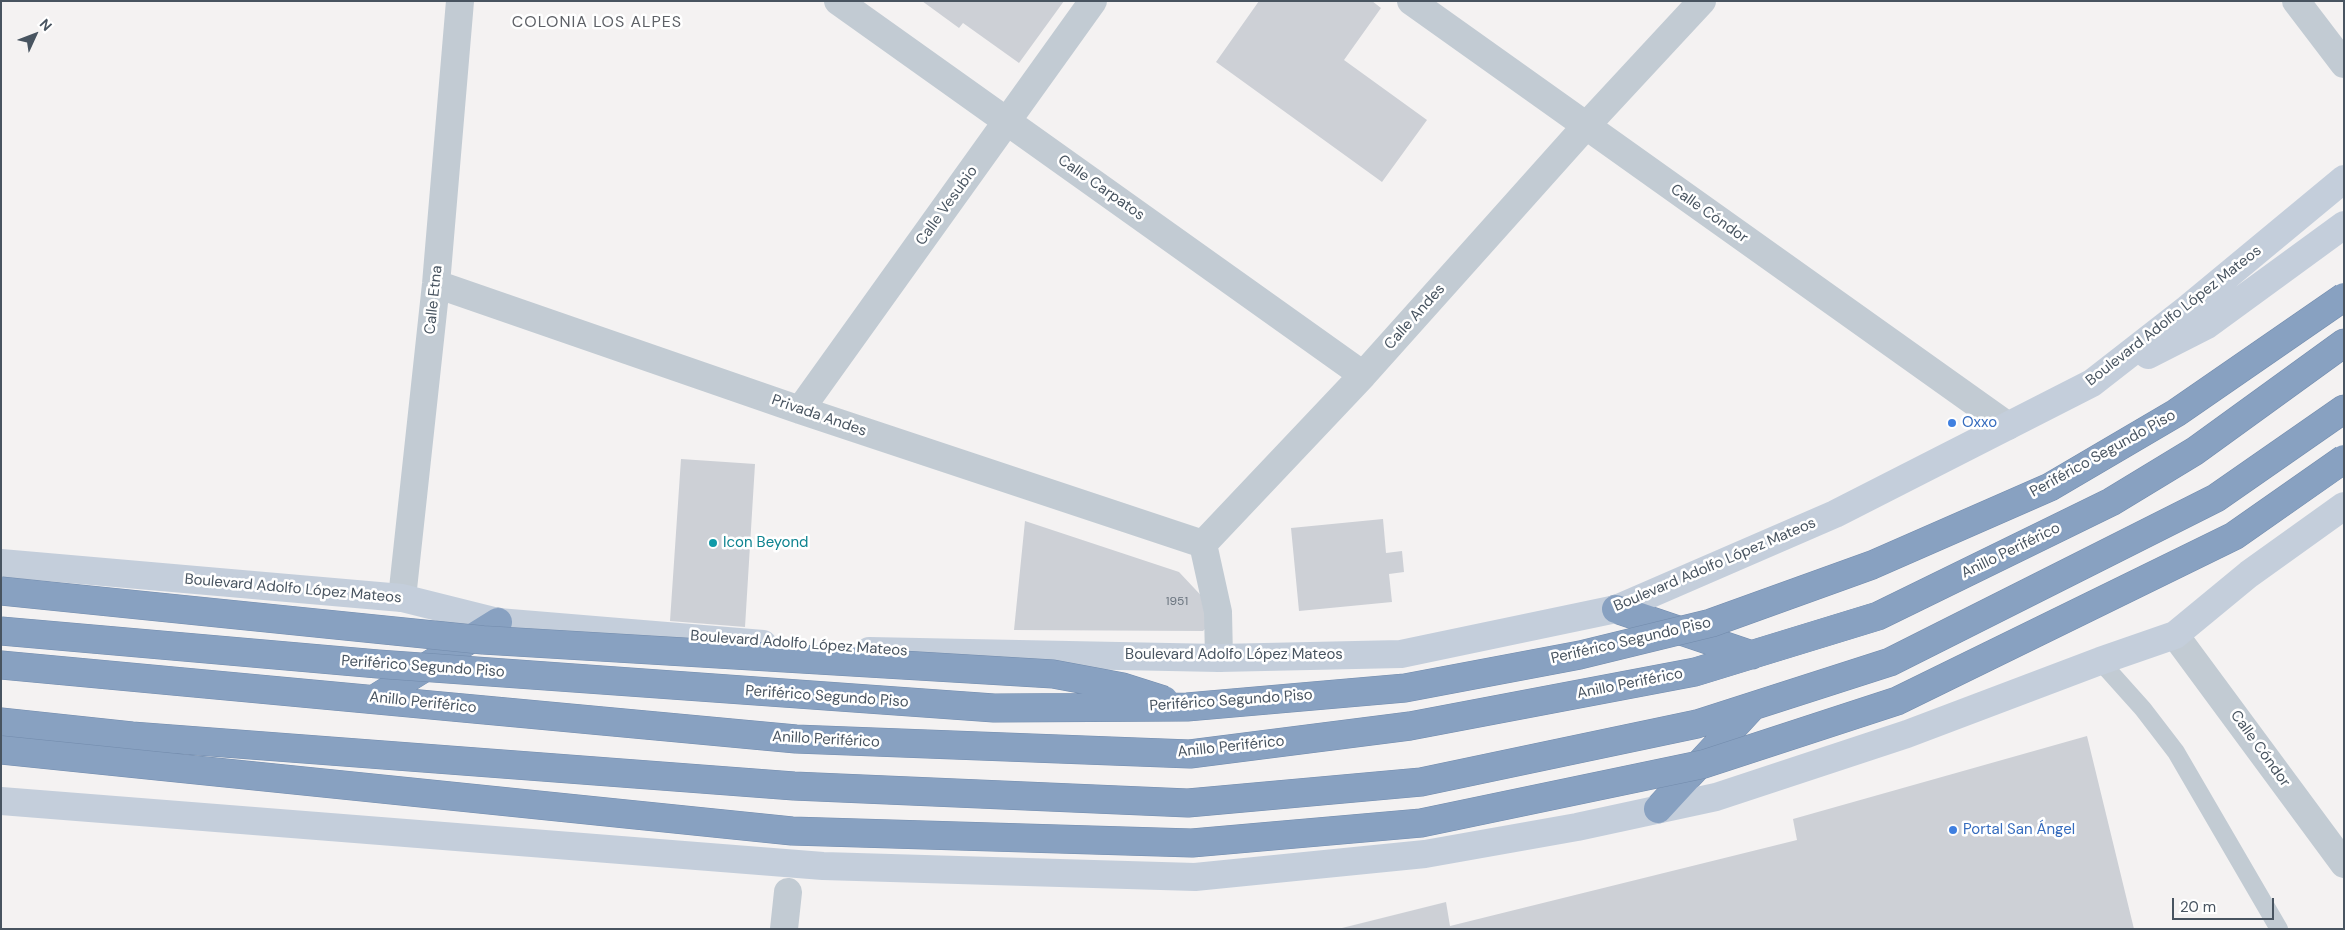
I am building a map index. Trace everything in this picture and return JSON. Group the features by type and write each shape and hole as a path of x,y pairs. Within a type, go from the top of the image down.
{"highway":[{"name":"Periférico Segundo Piso","path":"1,631 378,664 985,708 1187,707 1404,688 1580,655 1712,623 1872,565 2050,487 2176,413 2344,297"},
{"name":"Anillo Periférico","path":"1,664 796,739 1190,754 1410,726 1695,672 1878,616 2111,502 2195,451 2344,343"},
{"path":"1,722 132,736 794,786 1188,803 1421,782 1697,724 1898,658 2216,498 2344,409"},
{"path":"1,750 792,831 1192,843 1421,824 1704,764 1897,700 2234,536 2344,459"},
{"path":"1,591 483,640 1053,674 1123,687 1187,707"},
{"path":"1616,609 1752,654"},
{"path":"376,698 498,622"},
{"path":"1658,810 1753,706"},
{"path":"1,744 132,736"}],"main road":[{"name":"Boulevard Adolfo López Mateos","path":"1,563 402,598 498,622 845,650 1219,658 1401,654 1616,609 1835,514 2092,383 2187,309 2344,179"},
{"path":"2092,383 2207,325 2344,225"},
{"path":"1,801 823,866 1195,877 1425,854 1577,827 1716,797 1907,734 2100,661 2175,635 2249,574 2344,506"}],"street":[{"name":"Calle Etna","path":"402,598 436,284 460,1"},
{"name":"Calle Carpatos","path":"838,1 1364,375"},
{"name":"Calle Vesubio","path":"800,410 1093,1"},
{"name":"Calle Cóndor","path":"1411,1 2008,426"},
{"name":"Calle Andes","path":"1203,544 1364,375 1585,126 1702,1"},
{"path":"2296,1 2344,64"},
{"name":"Privada Andes","path":"436,284 800,410 1203,544"},
{"path":"1203,544 1218,612 1219,658"},
{"name":"Calle Cóndor","path":"2175,635 2344,864"},
{"path":"784,929 788,892"}],"lane":[{"path":"2100,661 2143,709 2176,752 2279,929"}],"building":[{"path":"922,1 1064,1 1019,63 963,23 959,28"},
{"path":"1259,1 1372,1 1381,8 1344,60 1427,120 1382,182 1216,62"},
{"name":"Icon Beyond","path":"681,459 755,464 745,627 670,621"},
{"path":"1383,519 1386,553 1402,551 1404,572 1389,574 1392,602 1299,611 1291,528"},
{"path":"1025,521 1179,572 1210,605 1207,627 1203,631 1014,630"},
{"name":"Portal San Ángel","path":"2087,736 2134,929 1338,929 1446,902 1450,926 1797,840 1793,819"}],"place":[{"name":"Oxxo","path":"1952,423"},
{"name":"Icon Beyond","path":"713,543"},
{"name":"Portal San Ángel","path":"1953,830"}],"district":[{"name":"COLONIA LOS ALPES","path":"597,23"}]}
